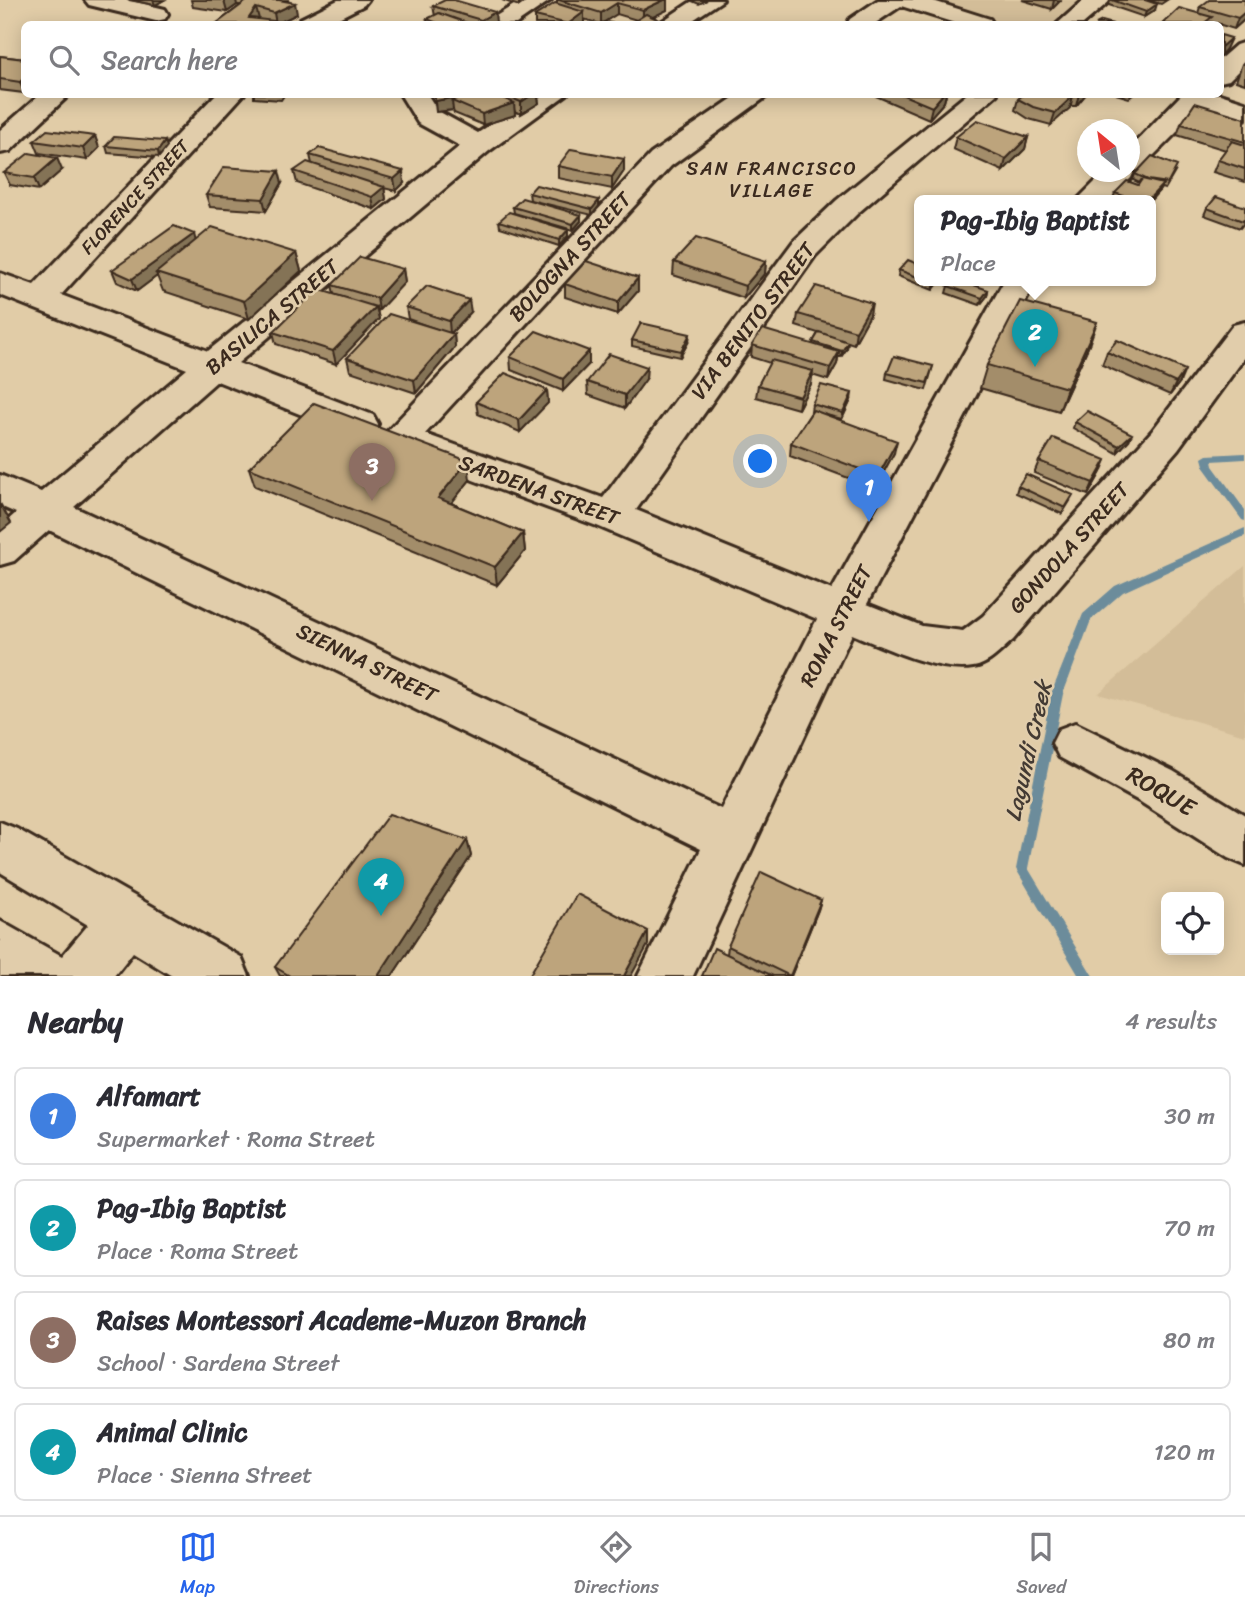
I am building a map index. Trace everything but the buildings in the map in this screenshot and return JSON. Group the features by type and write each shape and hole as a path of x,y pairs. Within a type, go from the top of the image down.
{"street":[{"path":"97,0 148,19 177,0"},
{"path":"315,21 356,0"},
{"path":"505,21 538,0"},
{"path":"667,0 702,5"},
{"path":"863,21 894,0"},
{"path":"906,0 972,21"},
{"path":"1073,21 1099,0"},
{"path":"675,21 702,5"},
{"path":"1224,70 1245,50"},
{"path":"0,145 53,98"},
{"name":"FLORENCE STREET","path":"38,300 228,98"},
{"path":"416,98 428,117 479,145"},
{"name":"BASILICA STREET","path":"0,551 211,367 479,145 548,98"},
{"name":"BOLOGNA STREET","path":"399,439 661,160 751,98"},
{"name":"VIA BENITO STREET","path":"611,516 804,249 848,206 979,98"},
{"path":"1140,152 1195,98"},
{"path":"1207,98 1245,111"},
{"path":"1097,195 1111,182"},
{"name":"SARDENA STREET","path":"0,283 399,439 611,516 842,611"},
{"name":"ROMA STREET","path":"665,976 842,611 1017,286"},
{"name":"GONDOLA STREET","path":"842,611 918,643 971,650 998,628 1165,440 1245,333"},
{"name":"SIENNA STREET","path":"0,489 47,509 732,839"},
{"name":"ROQUE","path":"1074,743 1156,786 1245,842"},
{"path":"0,845 222,976"},
{"path":"80,976 127,919"},
{"path":"0,947 46,976"}],"shaded area":[{"path":"928,0 1088,0 1061,21 990,21"},
{"path":"1245,566 1245,735 1098,694"}],"waterway":[{"name":"Lagundi Creek","path":"1245,456 1207,458 1208,467 1245,517"},
{"name":"Lagundi Creek","path":"1086,976 1022,869 1057,694 1087,617 1119,589 1245,532"}],"place":[{"name":"Pag-Ibig Baptist","path":"1035,367"},
{"name":"Raises Montessori Academe-Muzon Branch","path":"372,501"},
{"name":"Alfamart","path":"869,522"},
{"name":"Animal Clinic","path":"381,916"}],"district":[{"name":"SAN FRANCISCO VILLAGE","path":"772,179"}]}
